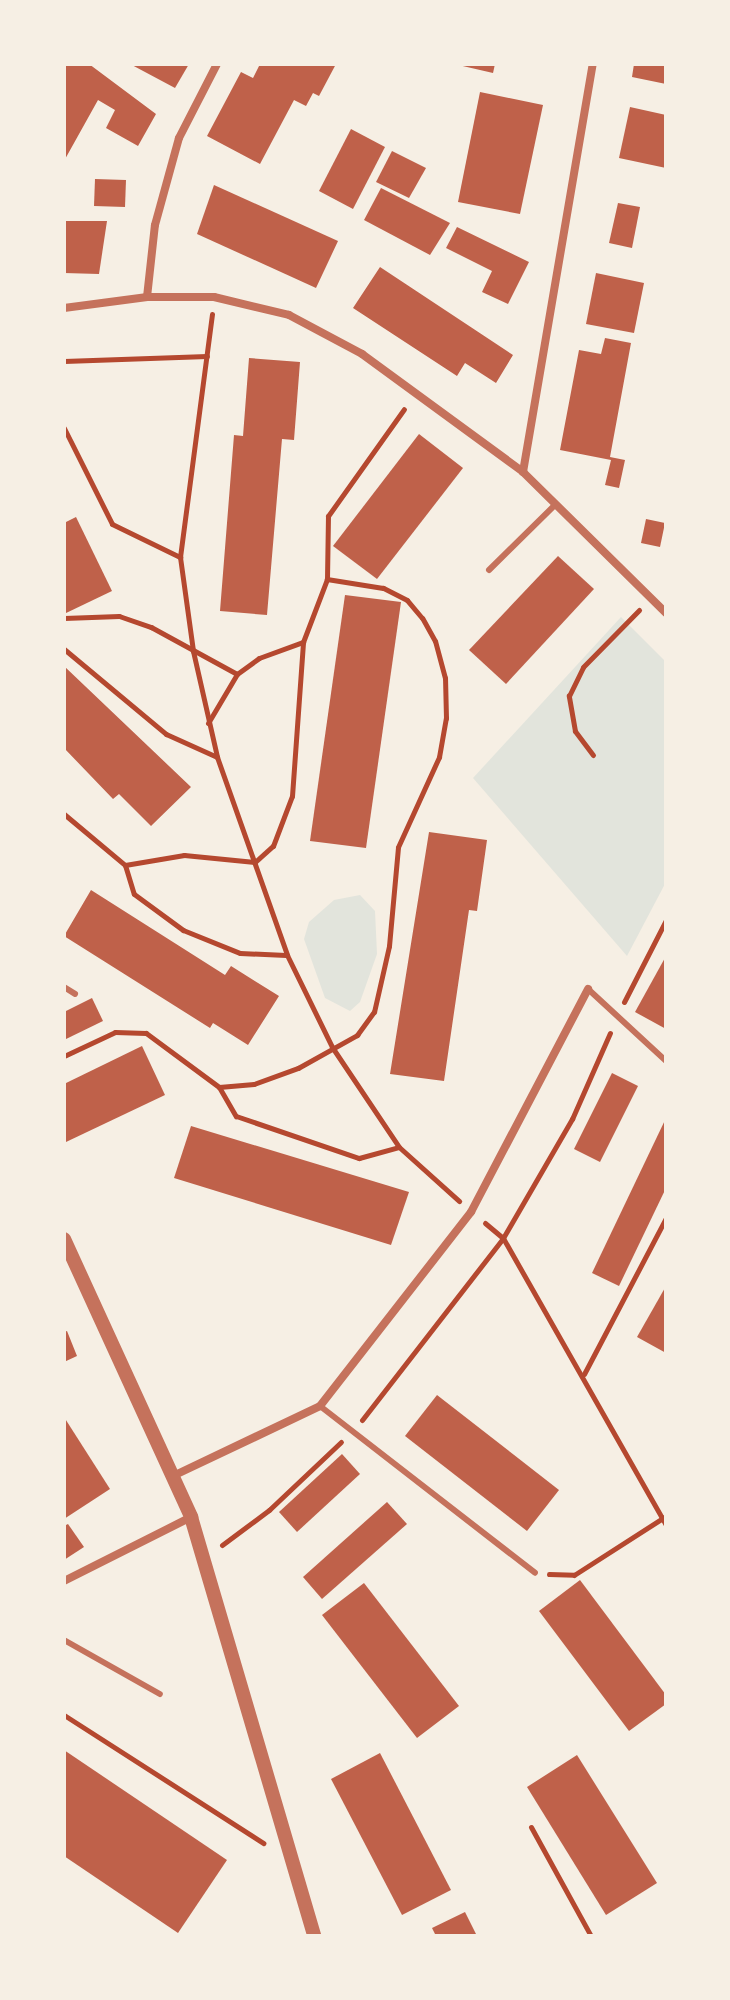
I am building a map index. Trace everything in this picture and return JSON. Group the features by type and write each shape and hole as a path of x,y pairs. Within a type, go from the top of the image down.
{"street":[{"path":"147,297 155,225 179,138 217,64"},
{"path":"523,472 593,64"},
{"path":"64,308 147,297 214,297 289,315 362,354 523,472 666,613"},
{"path":"175,1475 320,1406 471,1212 588,989"},
{"path":"64,1239 175,1475 191,1517 297,1865 314,1936"},
{"path":"64,1581 191,1517"}],"lane":[{"path":"489,570 556,504"},
{"path":"64,987 75,994"},
{"path":"588,989 616,1019 666,1061"},
{"path":"320,1406 350,1434 535,1573"},
{"path":"64,1640 160,1694"}],"path":[{"path":"214,297 180,557 193,651 217,757 287,955 332,1047 399,1147 503,1238 665,1520 574,1575 535,1573"},
{"path":"64,361 207,356"},
{"path":"125,865 184,855 255,862 273,846 292,796 303,642 327,579 328,516 415,393"},
{"path":"64,428 112,524 180,557"},
{"path":"219,1087 276,1079 357,1035 374,1012 389,946 398,847 439,757 446,718 445,678 435,641 407,600 370,585 327,579"},
{"path":"593,755 575,731 569,696 583,667 651,598"},
{"path":"64,618 119,616 151,627 237,674"},
{"path":"208,723 237,674 259,658 303,642"},
{"path":"64,649 166,734 217,757"},
{"path":"64,814 125,865 134,894 183,930 240,953 287,955"},
{"path":"205,1557 269,1510 350,1434 416,1357 503,1238 572,1119 616,1019 666,920"},
{"path":"64,1056 115,1032 146,1033 219,1087 236,1116 300,1141 359,1158 399,1147"},
{"path":"583,1375 666,1218"},
{"path":"64,1715 297,1865"},
{"path":"531,1827 591,1936"}],"shaded area":[{"path":"621,617 666,662 666,882 627,956 473,778"},
{"path":"360,895 375,911 377,954 360,1002 350,1011 325,998 304,939 309,922 334,900"}],"building":[{"path":"64,64 89,64 156,114 138,146 106,128 115,110 98,100 64,161"},
{"path":"130,64 189,64 175,88"},
{"path":"260,64 336,64 319,96 313,93 306,106 294,100 260,164 207,136 241,72 253,78"},
{"path":"454,64 495,64 493,73"},
{"path":"634,64 666,64 666,84 632,77"},
{"path":"480,92 543,105 520,214 458,202"},
{"path":"630,107 666,115 666,168 619,158"},
{"path":"351,129 385,147 353,209 319,191"},
{"path":"392,151 426,168 409,198 376,182"},
{"path":"95,179 126,180 125,207 94,206"},
{"path":"214,185 338,241 316,288 197,234"},
{"path":"381,188 450,223 430,255 364,220"},
{"path":"618,203 640,207 632,248 609,243"},
{"path":"64,221 107,221 99,274 64,273"},
{"path":"457,227 529,262 508,304 482,292 492,271 446,248"},
{"path":"380,267 513,355 496,383 465,363 457,376 353,308"},
{"path":"596,273 644,283 634,333 586,324"},
{"path":"605,338 631,343 610,457 625,460 619,488 605,485 611,460 560,450 579,350 601,354"},
{"path":"249,358 300,362 294,440 282,439 267,615 220,611 234,435 243,436"},
{"path":"419,434 463,468 377,579 333,546"},
{"path":"76,517 112,591 64,614 64,523"},
{"path":"646,519 665,523 660,547 641,543"},
{"path":"558,556 594,589 506,684 469,650"},
{"path":"345,595 401,602 366,848 310,841"},
{"path":"64,666 191,787 151,826 119,794 113,799 64,748"},
{"path":"429,832 487,840 477,911 469,910 444,1081 390,1074"},
{"path":"91,890 225,975 231,966 279,996 248,1045 213,1023 210,1028 64,936"},
{"path":"666,956 666,1029 635,1012"},
{"path":"92,998 103,1021 64,1040 64,1012"},
{"path":"142,1046 165,1095 66,1142 64,1084"},
{"path":"612,1073 638,1086 600,1162 574,1149"},
{"path":"666,1118 666,1188 619,1286 592,1273"},
{"path":"191,1126 409,1192 391,1245 174,1178"},
{"path":"666,1286 666,1353 637,1337"},
{"path":"67,1331 77,1356 64,1362 64,1332"},
{"path":"437,1395 559,1490 527,1531 405,1436"},
{"path":"64,1417 110,1489 64,1519"},
{"path":"342,1454 360,1474 297,1532 279,1512"},
{"path":"387,1502 407,1524 322,1599 303,1577"},
{"path":"68,1524 84,1547 64,1560 64,1526"},
{"path":"580,1580 666,1695 666,1704 629,1731 539,1611"},
{"path":"364,1583 459,1706 417,1738 322,1615"},
{"path":"64,1750 227,1860 178,1933 64,1856"},
{"path":"380,1753 451,1890 402,1915 331,1779"},
{"path":"577,1755 657,1883 606,1915 527,1787"},
{"path":"465,1912 477,1936 436,1936 432,1928"}]}
